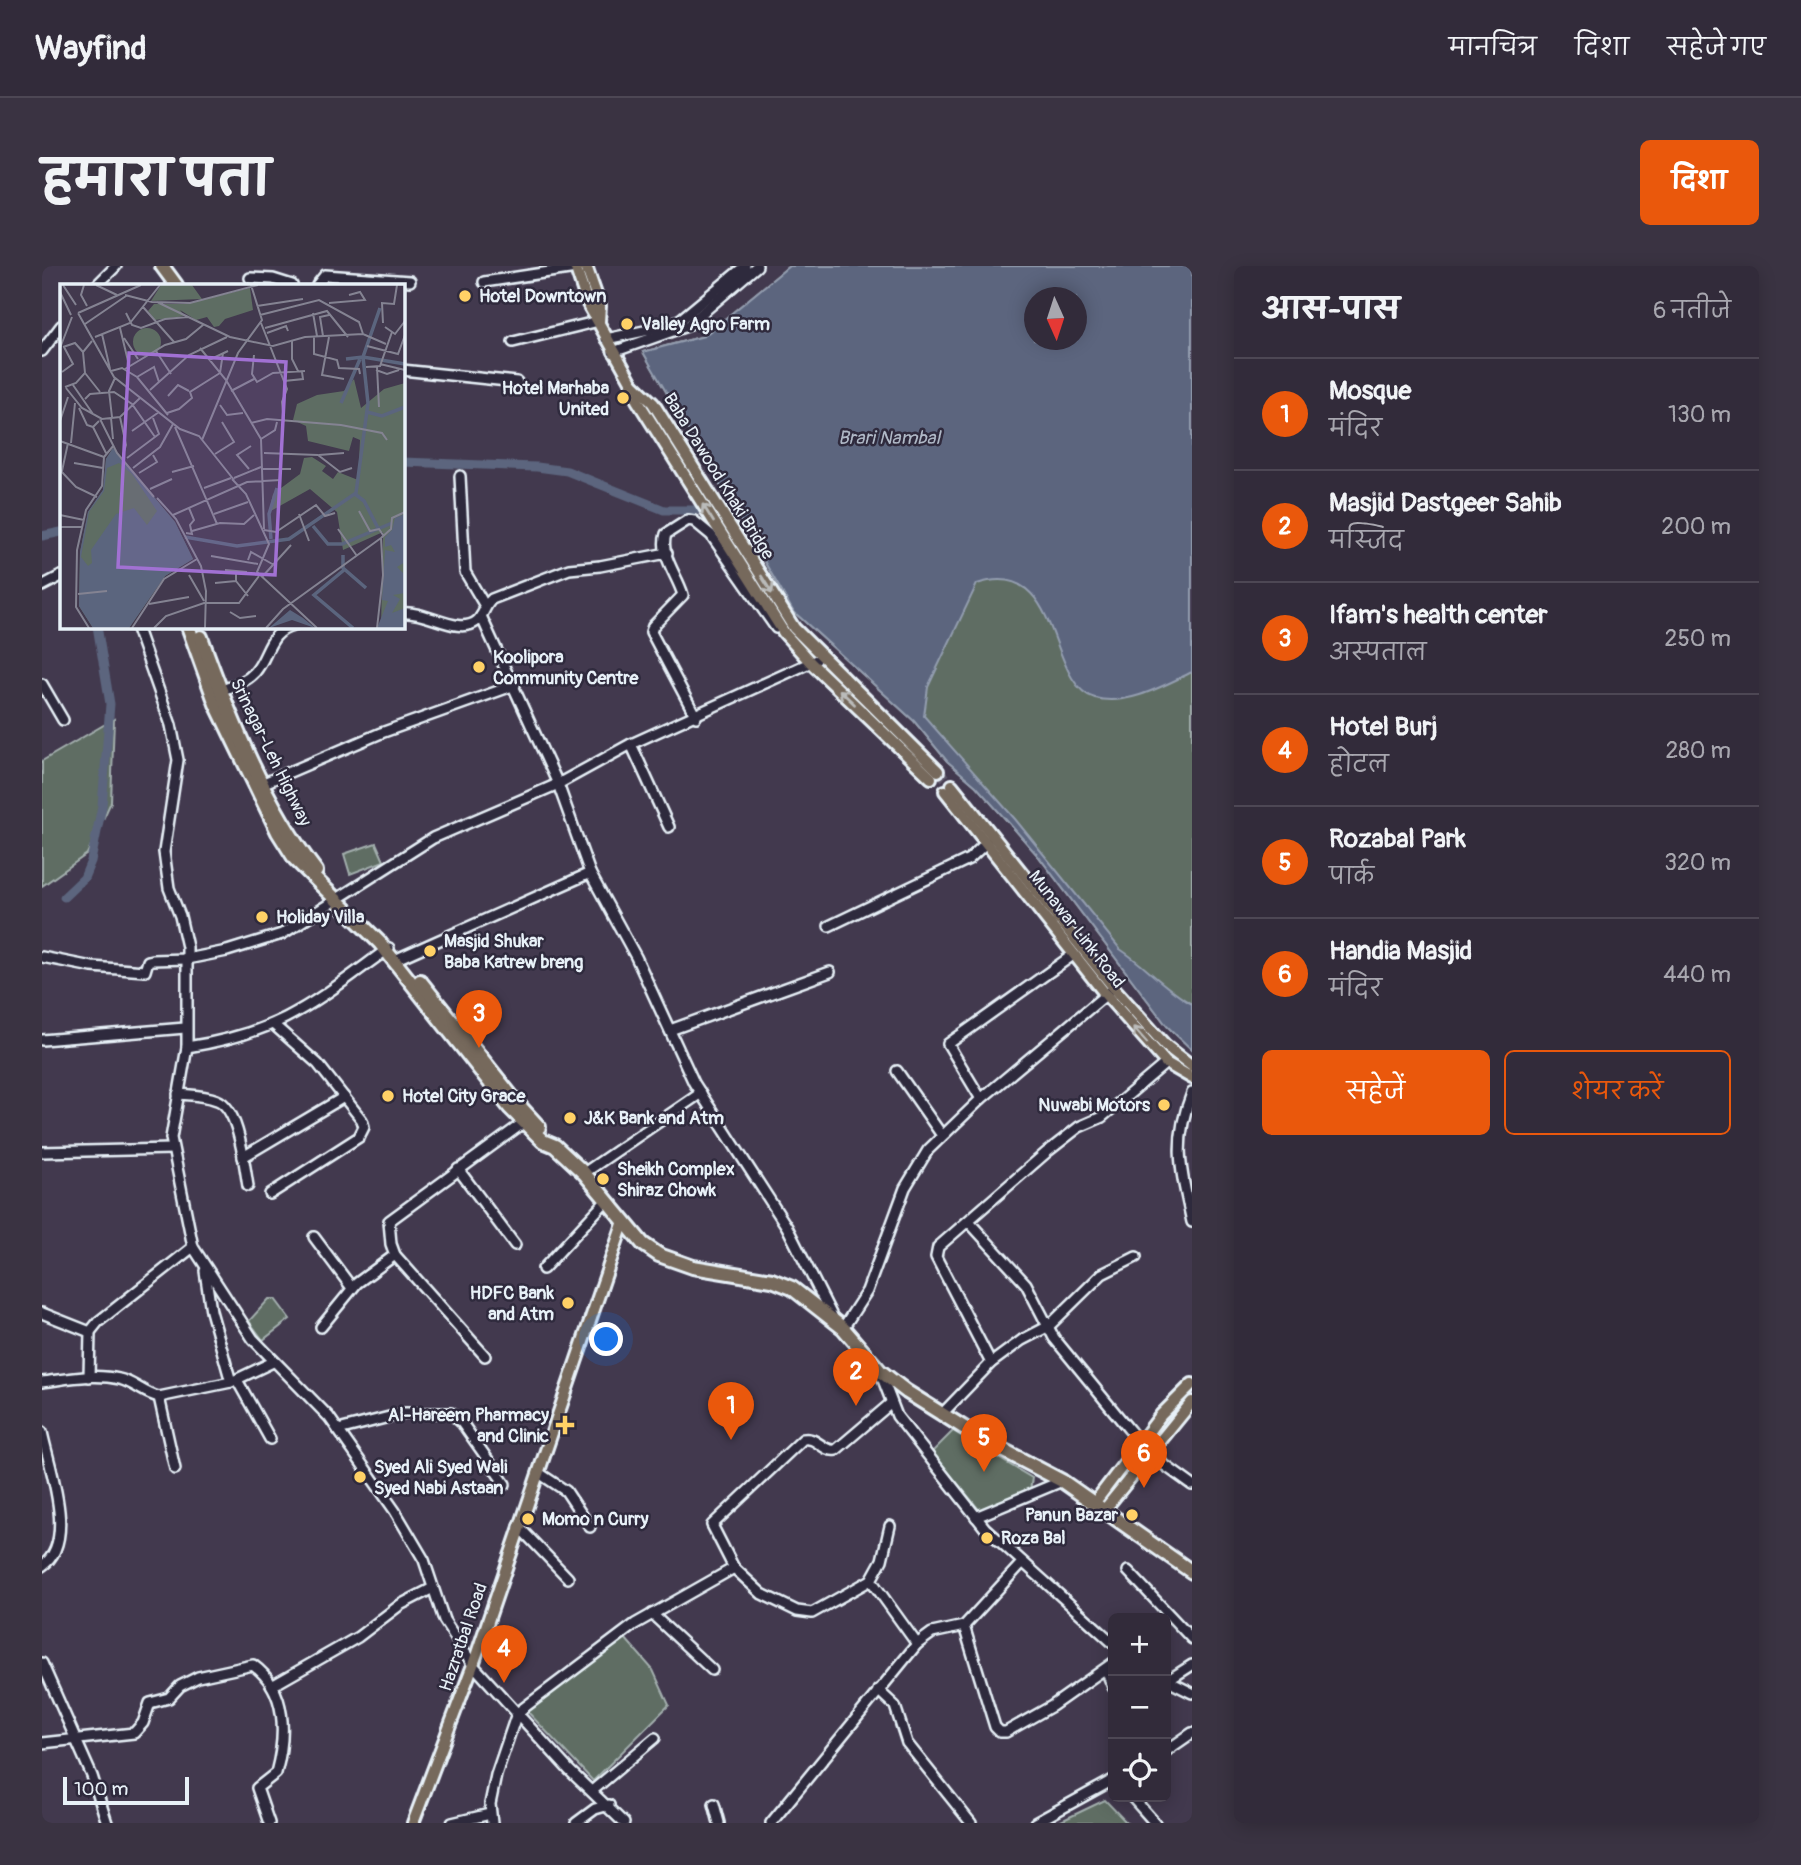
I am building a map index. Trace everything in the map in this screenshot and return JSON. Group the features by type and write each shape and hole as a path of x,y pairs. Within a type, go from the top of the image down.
{"highway":[{"path":"162,266 175,284"},
{"path":"189,628 216,704 278,832 295,859 389,950 517,1103 551,1137 555,1146"},
{"name":"Srinagar-Leh Highway","path":"198,628 220,691 264,783 288,831 324,887"},
{"path":"389,950 523,1123 543,1141 555,1146 584,1173 643,1244 659,1255 693,1267 782,1283 838,1324 880,1371 942,1415 1062,1481 1100,1505 1192,1572"}],"main road":[{"path":"579,267 587,302 613,352"},
{"name":"Baba Dawood Khaki Bridge","path":"613,352 789,633"},
{"path":"789,633 935,774"},
{"name":"Munawar Link Road","path":"948,788 1166,1063 1192,1078"},
{"name":"Munawar Link Road","path":"991,839 1073,955 1165,1045 1192,1066"},
{"name":"Hazratbal Road","path":"413,1823 473,1665 624,1221"},
{"path":"1100,1505 1161,1415 1192,1384"},
{"path":"1100,1505 1149,1454 1192,1402"}],"street":[{"path":"98,284 116,266"},
{"path":"606,340 668,326 681,319 745,266"},
{"path":"613,352 687,326 757,266"},
{"path":"484,282 579,267"},
{"path":"327,271 410,281"},
{"path":"250,278 273,279 289,284"},
{"path":"513,342 599,321"},
{"path":"42,351 60,327"},
{"path":"51,340 60,346"},
{"path":"404,370 517,382"},
{"path":"460,475 466,572 485,606"},
{"path":"696,717 651,632 653,626 683,595 667,553 666,534 688,520 694,521 711,535 779,634 789,633"},
{"path":"404,613 419,612 456,626 471,624 481,616 492,599 561,571 667,553"},
{"path":"42,586 60,577"},
{"path":"481,616 515,685 558,784 590,873 701,1093 787,1227 838,1324 867,1292 905,1188 928,1150 981,1099 1110,992"},
{"path":"137,628 176,744 177,767 164,852 169,888 184,930 187,959 187,1046 171,1127 172,1149 193,1247 253,1339 338,1430 407,1530 424,1560 431,1589 444,1620 473,1665 569,1770 609,1805 624,1823"},
{"path":"220,691 253,675 274,637 288,628"},
{"path":"42,957 92,967 144,971 147,970 150,960 187,959 257,943 282,934 433,838 558,784 631,744 696,717 816,660"},
{"path":"42,684 63,720"},
{"path":"264,783 381,733 515,685"},
{"path":"631,744 669,827"},
{"path":"829,926 969,859 991,839"},
{"path":"187,1046 229,1040 274,1025 309,1007 389,950 590,873"},
{"path":"981,1099 948,1044 1073,955"},
{"path":"670,1030 830,972"},
{"path":"270,1194 363,1132 362,1120 317,1064 274,1025"},
{"path":"42,1040 185,1028"},
{"path":"991,1363 935,1254 938,1247 1047,1152 1079,1127 1102,1116 1166,1063"},
{"path":"897,1071 942,1134"},
{"path":"584,1173 701,1093"},
{"path":"1192,1093 1181,1121 1179,1138 1192,1222"},
{"path":"178,1094 210,1098 225,1104 234,1119 248,1186"},
{"path":"243,1157 344,1097"},
{"path":"485,1356 395,1255 389,1221 523,1123"},
{"path":"42,1152 172,1149"},
{"path":"458,1169 515,1245"},
{"path":"543,1269 607,1200"},
{"path":"969,1222 1026,1284 1061,1347 1149,1454 1192,1485"},
{"path":"314,1237 352,1288"},
{"path":"89,1377 90,1332 106,1314 193,1247"},
{"path":"321,1327 352,1288 395,1255"},
{"path":"942,1415 991,1363 1022,1340 1049,1326 1102,1275 1136,1256"},
{"path":"205,1269 211,1311 234,1381 270,1439"},
{"path":"42,1313 90,1332"},
{"path":"42,1382 89,1377 119,1379 150,1395 159,1396 234,1381 273,1362"},
{"path":"880,1371 890,1404 904,1427 976,1517 1021,1564 1041,1578 1108,1638"},
{"path":"159,1396 175,1469"},
{"path":"890,1404 836,1450 825,1449 812,1439 803,1439 722,1514 712,1529 734,1568 762,1594 804,1613 820,1610 871,1580 882,1560 890,1526"},
{"path":"338,1430 405,1413 451,1413 462,1423 505,1484"},
{"path":"42,1432 60,1529 55,1552 42,1566"},
{"path":"539,1473 570,1494 590,1527"},
{"path":"976,1517 1062,1481"},
{"path":"519,1527 568,1578"},
{"path":"771,1823 917,1644 932,1633 964,1626 1021,1564"},
{"path":"452,1823 491,1818 496,1775 517,1713 652,1614 734,1568"},
{"path":"1128,1571 1192,1639"},
{"path":"871,1580 917,1644"},
{"path":"272,1686 358,1637 400,1605 431,1589"},
{"path":"652,1614 712,1670"},
{"path":"964,1626 995,1727 1000,1732 1052,1706 1108,1668"},
{"path":"42,1663 46,1682 92,1776 107,1823"},
{"path":"42,1744 134,1733 143,1723 150,1703 169,1698 180,1686 198,1676 250,1664 256,1666 272,1686 285,1728 276,1773 257,1788 268,1823"},
{"path":"1171,1678 1192,1665"},
{"path":"1171,1683 1192,1693"},
{"path":"878,1690 895,1706 907,1743 971,1823"},
{"path":"592,1791 655,1738"},
{"path":"1171,1748 1191,1738"},
{"path":"1035,1823 1108,1783"},
{"path":"1136,1802 1155,1823"},
{"path":"714,1804 719,1823"},
{"path":"576,1823 595,1809 609,1805"}],"green space":[{"name":"Brari Nambal","path":"789,266 1192,266 1192,1050 1167,1026 1039,857 976,786 947,761 914,721 793,611 643,352 704,336"},
{"path":"114,719 111,802 87,854 42,886 42,761"},
{"path":"376,843 384,861 350,874 344,854"},
{"path":"269,1299 275,1299 290,1319 263,1340 249,1321"},
{"path":"953,1431 1032,1478 1030,1490 981,1512 932,1452"},
{"path":"618,1630 653,1670 669,1705 593,1781 525,1709"},
{"path":"1105,1800 1127,1823 1057,1823"}],"water":[{"name":"Brari Nambal","path":"789,266 1192,266 1192,672 1132,697 1119,700 1095,698 1079,688 1068,670 1039,604 1025,588 1005,580 977,584 928,687 924,716 1015,819 1120,949 1192,1004 1192,1050 1167,1026 1039,857 976,786 947,761 914,721 793,611 643,352 704,336"}],"waterway":[{"path":"404,462 537,467 567,471 664,510 743,510"},
{"path":"42,536 60,532"},
{"path":"64,897 84,878 91,861 102,806 110,704 97,628"}],"tunnel":[{"path":"938,771 952,785"}],"place":[{"name":"Hotel Downtown","path":"465,296"},
{"name":"Valley Agro Farm","path":"627,324"},
{"name":"Hotel Marhaba United","path":"623,398"},
{"name":"Koolipora Community Centre","path":"479,667"},
{"name":"Holiday Villa","path":"262,917"},
{"name":"Masjid Shukar Baba Katrew breng","path":"430,951"},
{"name":"Ifam's health center","path":"479,1048"},
{"name":"Hotel City Grace","path":"388,1096"},
{"name":"Nuwabi Motors","path":"1164,1105"},
{"name":"J&K Bank and Atm","path":"570,1118"},
{"name":"Sheikh Complex Shiraz Chowk","path":"603,1179"},
{"name":"HDFC Bank and Atm","path":"568,1303"},
{"name":"Masjid Dastgeer Sahib","path":"856,1406"},
{"name":"Al-Hareem Pharmacy and Clinic","path":"565,1425"},
{"name":"Mosque","path":"731,1440"},
{"name":"Rozabal Park","path":"984,1472"},
{"name":"Syed Ali Syed Wali Syed Nabi Astaan","path":"360,1477"},
{"name":"Handia Masjid","path":"1144,1488"},
{"name":"Panun Bazar","path":"1132,1515"},
{"name":"Momo n Curry","path":"528,1519"},
{"name":"Roza Bal","path":"987,1538"},
{"name":"Hotel Burj","path":"504,1683"}]}
